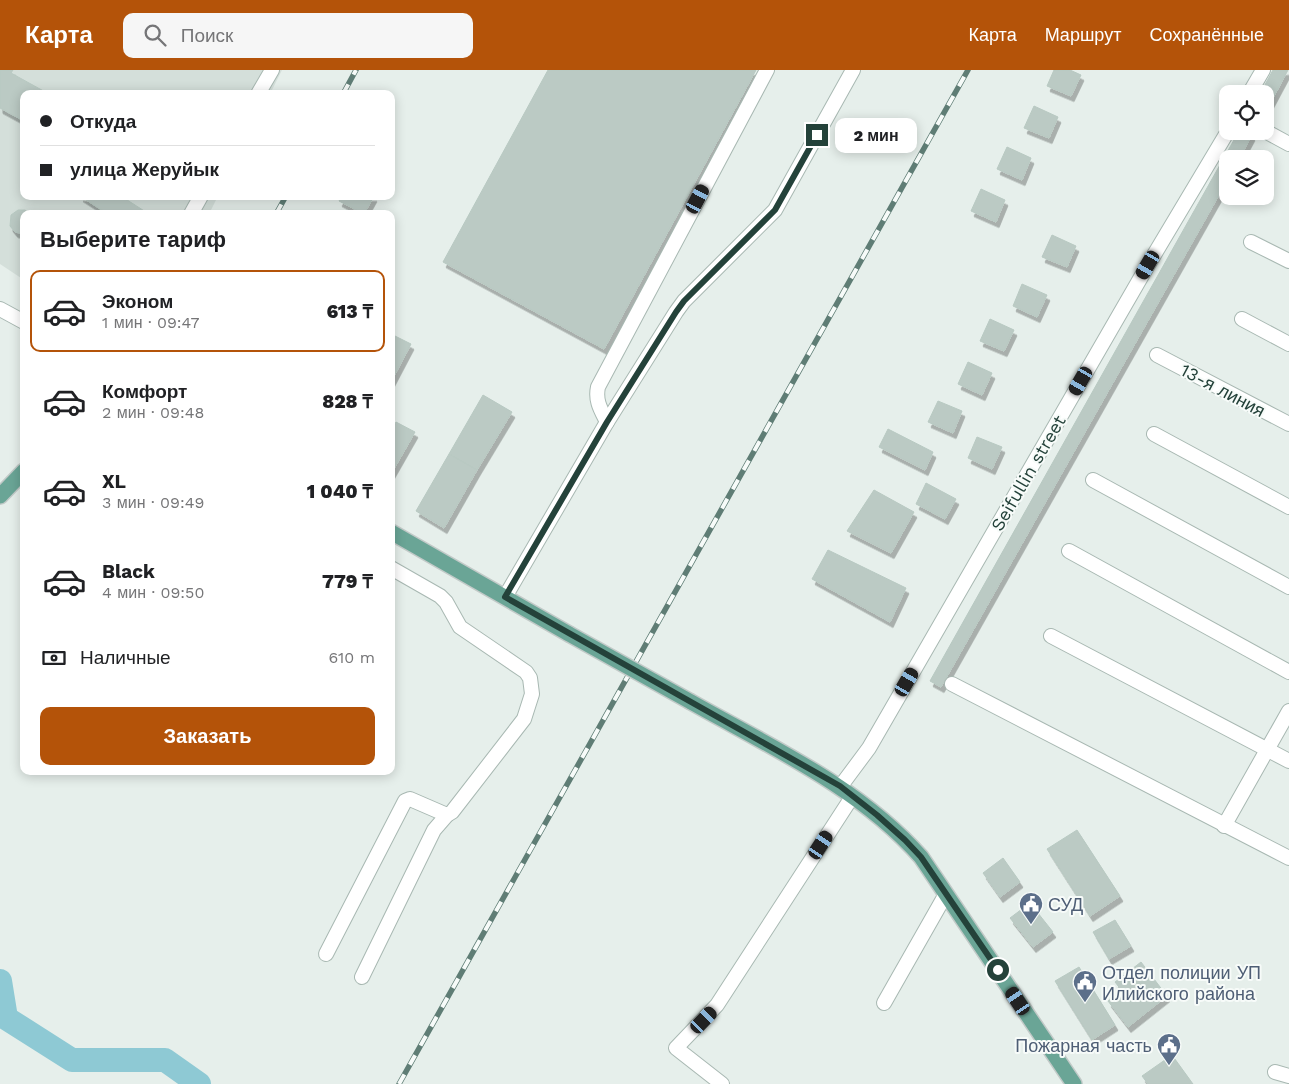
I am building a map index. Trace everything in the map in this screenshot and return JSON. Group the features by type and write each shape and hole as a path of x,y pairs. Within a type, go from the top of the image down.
{"main road":[{"path":"0,496 20,475"},
{"path":"395,534 840,786 877,815 921,857 1074,1084"}],"street":[{"path":"260,90 272,70"},
{"path":"607,422 599,408 596,397 598,387 767,70"},
{"path":"505,597 607,422 684,301 775,210 853,70"},
{"path":"1255,85 1263,70"},
{"path":"1274,136 1289,144"},
{"name":"Seifullin street","path":"840,786 869,748 1148,265 1223,140"},
{"path":"1251,242 1289,261"},
{"path":"0,308 20,320"},
{"path":"1242,320 1289,344"},
{"name":"13-я линия","path":"1157,355 1289,424"},
{"path":"1154,434 1289,507"},
{"path":"1093,480 1289,587"},
{"path":"1069,551 1289,672"},
{"path":"362,977 434,830 452,812 524,719 532,694 532,685 526,672 460,627 446,602 440,596 395,570"},
{"path":"1051,636 1289,761"},
{"path":"952,684 1289,858"},
{"path":"1224,826 1289,712"},
{"path":"722,1084 676,1048 718,1006 852,797"},
{"path":"326,954 405,801 410,799 447,815"},
{"path":"884,1003 946,894"},
{"path":"1275,1072 1289,1076"}],"shaded area":[{"path":"0,70 282,70 272,90 20,90 20,200 216,200 211,210 20,210 20,277 0,264"}],"building":[{"path":"0,70 13,70 11,73 42,90 20,90 20,119 0,108"},
{"path":"548,70 756,70 604,349 443,262"},
{"path":"1054,70 1070,70 1081,75 1071,96 1047,86"},
{"path":"1273,70 1288,70 1274,96 1274,85 1265,85"},
{"path":"1034,106 1058,117 1049,138 1024,128"},
{"path":"1234,140 1249,140 1244,150 1228,150"},
{"path":"1007,147 1031,158 1022,180 997,169"},
{"path":"1219,167 1219,195 941,687 930,681"},
{"path":"981,189 1005,200 996,222 971,211"},
{"path":"86,200 127,200 143,210 102,210"},
{"path":"372,200 366,210 356,210 339,201"},
{"path":"20,210 20,233 15,232 10,226 11,215"},
{"path":"1052,235 1076,246 1067,267 1042,257"},
{"path":"1022,284 1047,295 1037,317 1013,306"},
{"path":"990,319 1014,330 1004,351 980,341"},
{"path":"395,336 411,344 395,374"},
{"path":"968,362 992,373 982,395 958,384"},
{"path":"483,395 512,412 477,470 449,454"},
{"path":"938,401 962,411 953,433 928,422"},
{"path":"396,422 415,432 395,467"},
{"path":"888,429 933,452 925,470 879,447"},
{"path":"977,437 1002,447 992,469 968,458"},
{"path":"449,454 477,470 444,528 416,511"},
{"path":"926,483 956,499 945,519 916,504"},
{"path":"874,490 914,512 891,553 847,531"},
{"path":"828,550 906,588 890,622 812,579"},
{"path":"1077,830 1120,896 1090,916 1047,849"},
{"path":"1003,858 1020,882 1000,897 983,873"},
{"name":"СУД","path":"1030,903 1053,932 1033,947 1010,918"},
{"path":"1115,920 1131,946 1109,959 1093,932"},
{"path":"1141,962 1167,996 1128,1027 1108,1001 1122,991 1115,982"},
{"name":"Отдел полиции УП Илийского района","path":"1079,967 1115,1025 1092,1040 1055,981"},
{"name":"Пожарная часть","path":"1172,1055 1193,1084 1148,1084 1142,1076"}],"waterway":[{"path":"0,981 6,1018 72,1060 165,1060 199,1084"}],"railway":[{"path":"345,90 356,70"},
{"path":"399,1084 968,70"},
{"path":"278,210 284,200"}],"place":[{"name":"СУД","path":"1031,925"},
{"name":"Отдел полиции УП Илийского района","path":"1085,1003"},
{"name":"Пожарная часть","path":"1169,1066"}],"route":[{"path":"817,135 775,210 684,301 676,312 607,422 505,597 840,786 877,815 921,857 998,970"}]}
